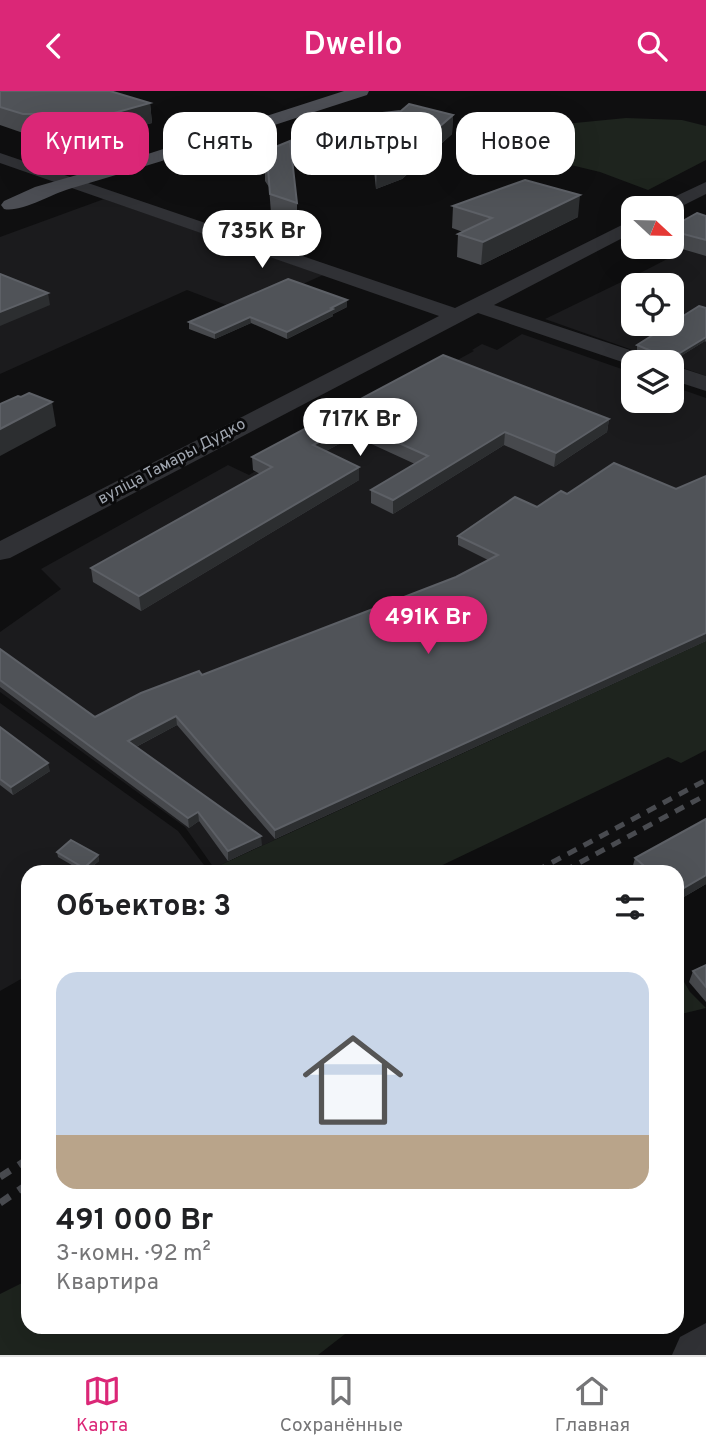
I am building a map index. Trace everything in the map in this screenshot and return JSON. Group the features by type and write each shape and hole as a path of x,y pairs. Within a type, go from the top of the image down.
{"main road":[{"path":"5,207 361,91"}],"street":[{"path":"0,158 468,311 621,356"},
{"path":"684,198 706,187"},
{"name":"вуліца Тамары Дудко","path":"0,552 621,232"},
{"path":"684,376 706,384"},
{"path":"698,1355 706,1349"}],"shaded area":[{"path":"626,118 682,120 706,126 706,160 648,190 600,172 575,166 575,123"},
{"path":"104,199 323,275 242,311 187,290 0,374 0,237"},
{"path":"706,239 706,376 684,368 684,350 633,350 545,319 621,282 621,336 684,336 684,273 640,273 667,259 684,259 684,250"},
{"path":"522,334 621,369 621,413 684,413 684,390 706,398 706,641 221,865 212,865 185,827 0,692 0,632 61,589 41,569 228,465 249,475 474,351 472,350 482,344 497,350"},
{"path":"706,641 706,750 681,763 668,757 443,865 221,865"},
{"path":"0,703 178,831 204,865 21,865 21,979 0,991"},
{"path":"684,982 690,992 706,1008 684,1013"},
{"path":"21,1284 21,1334 345,1334 318,1355 0,1355 0,1294"}],"building":[{"path":"0,91 110,91 150,103 118,112 21,113 0,107"},
{"path":"409,104 441,112 392,112 401,111"},
{"path":"442,112 453,115 442,124"},
{"path":"290,141 291,175 294,175 297,203 270,194 269,175 277,175 277,146"},
{"path":"525,180 580,195 483,242 458,234 492,218 453,206"},
{"path":"697,213 706,216 706,240 684,234 684,220"},
{"path":"0,274 48,293 0,312"},
{"path":"288,279 347,300 287,332 250,317 215,333 189,322"},
{"path":"699,306 706,308 706,337 684,350 649,350 637,345 651,336 684,336 684,315"},
{"path":"443,355 609,419 556,453 505,432 393,500 371,490 428,456 354,423 313,445 359,467 139,596 91,568 272,467 252,457"},
{"path":"29,393 52,402 0,429 0,404"},
{"path":"614,463 676,489 706,476 706,633 275,830 176,716 128,741 261,836 228,851 198,812 188,818 0,680 0,649 95,717 141,693 199,671 202,675 456,577 498,555 458,536 515,497 537,507 561,491 567,494"},
{"path":"0,727 48,763 11,787 0,779"},
{"path":"706,819 706,875 684,888 684,865 643,865 635,858"},
{"path":"71,840 98,855 87,865 79,865 57,852"},
{"path":"706,965 706,987 693,971"}],"railway":[{"path":"547,865 706,780"},
{"path":"575,865 706,795"},
{"path":"0,1177 21,1164"},
{"path":"0,1203 21,1189"}]}
